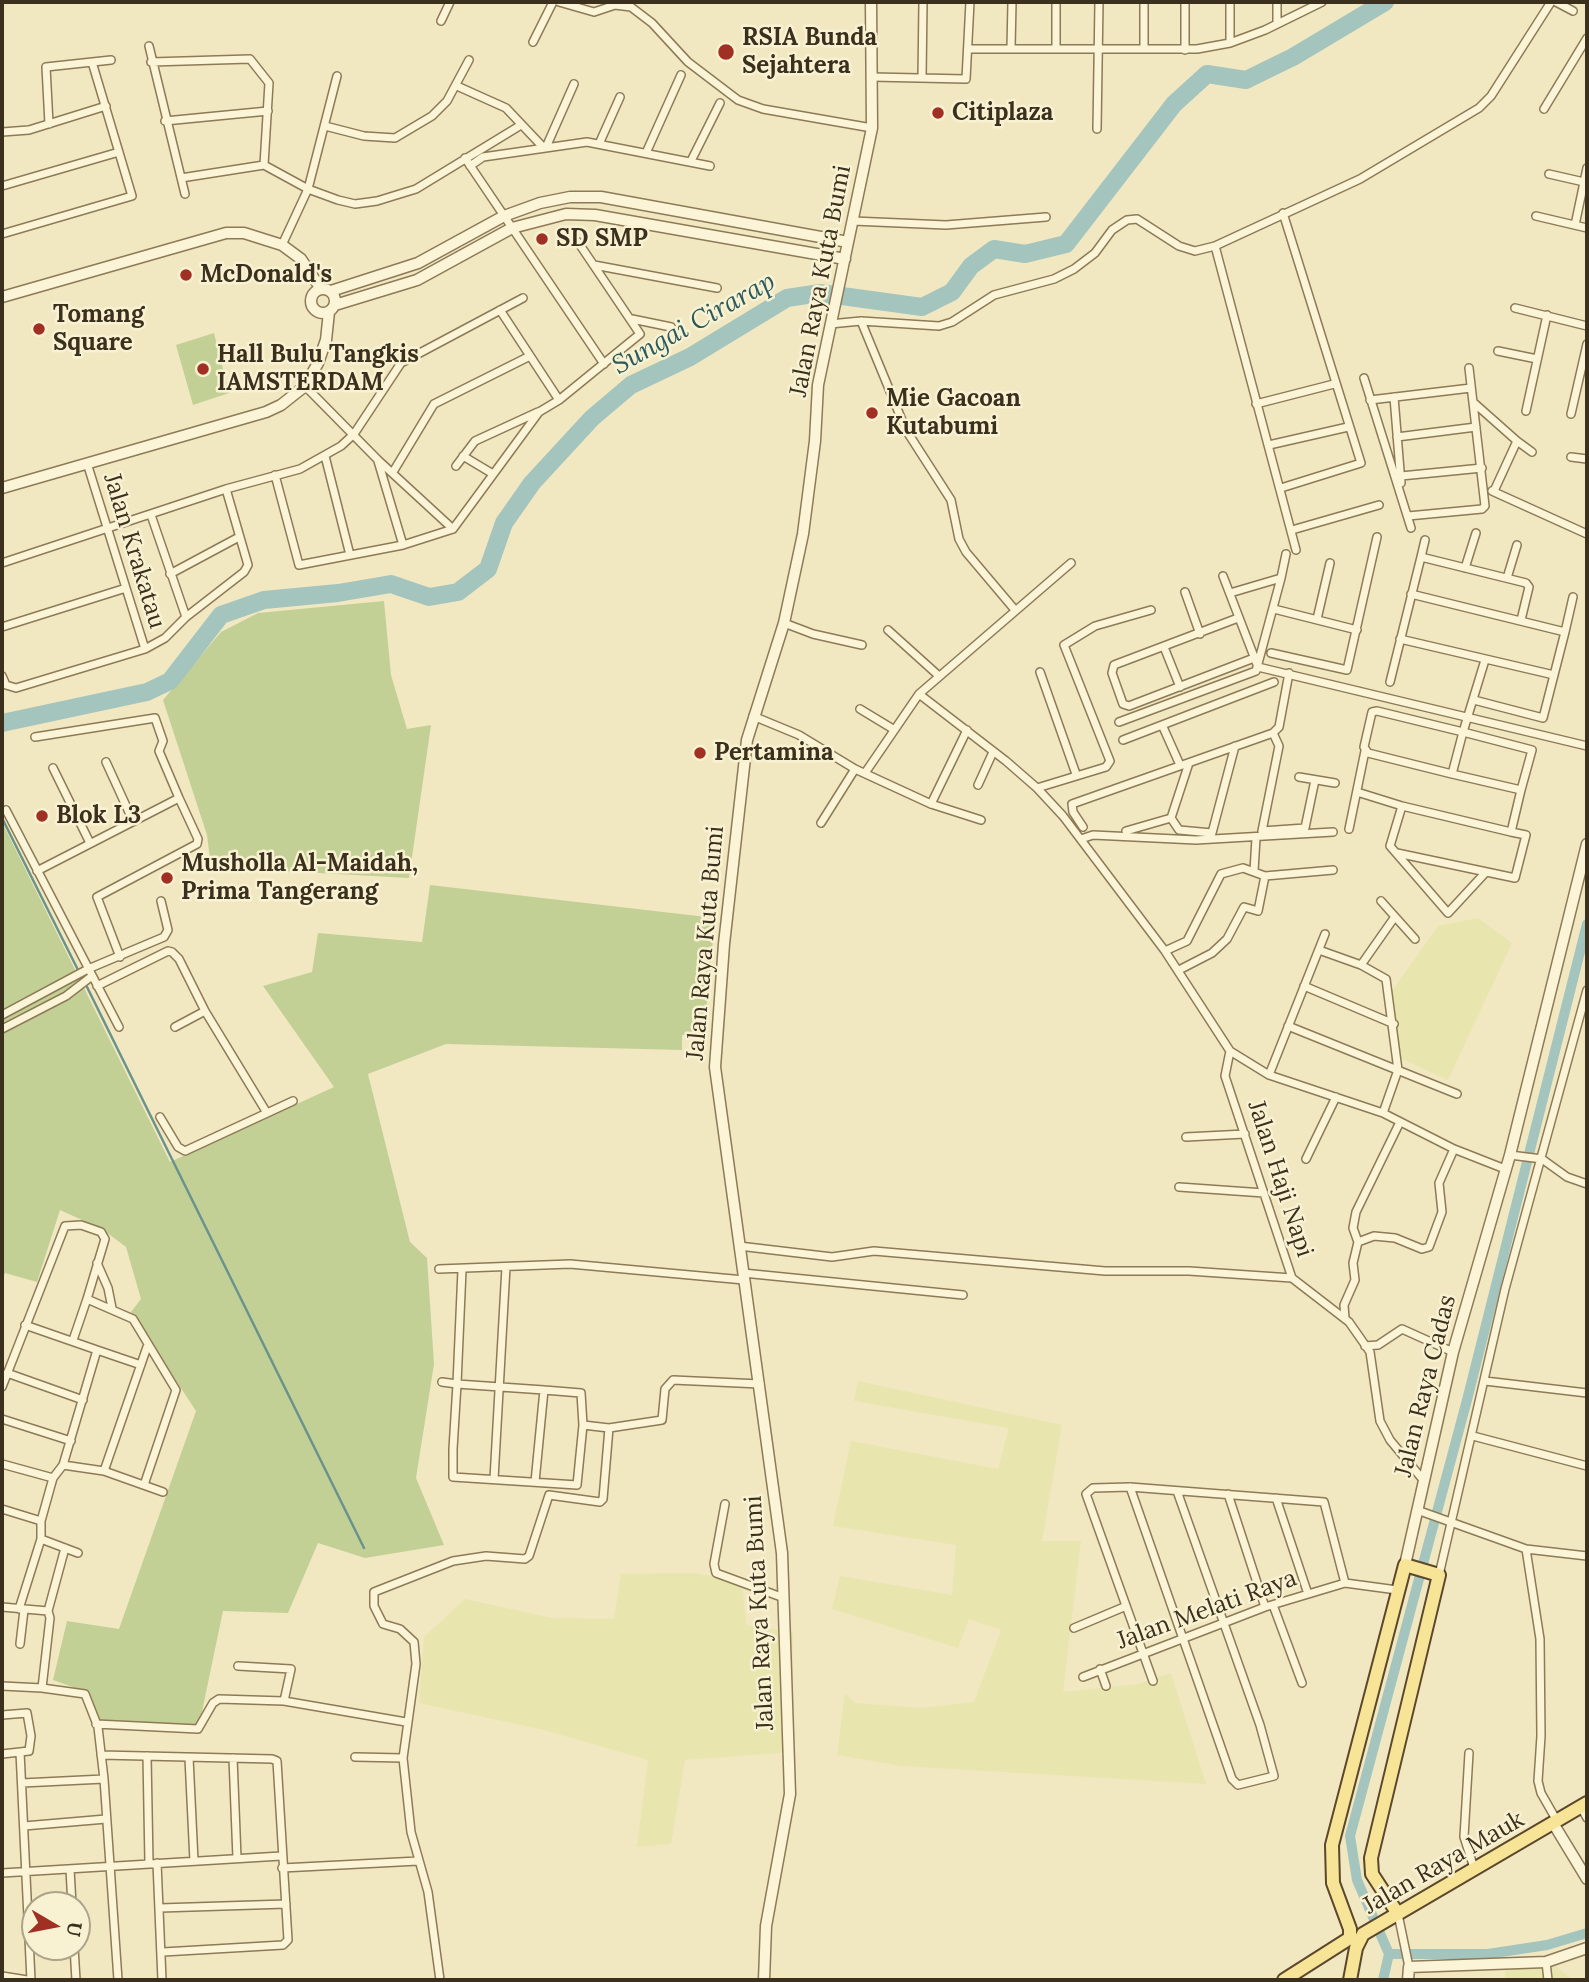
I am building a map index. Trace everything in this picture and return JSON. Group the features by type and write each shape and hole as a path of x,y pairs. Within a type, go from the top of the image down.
{"main road":[{"path":"1396,1918 1372,1874 1371,1858 1436,1574 1408,1567"},
{"name":"Jalan Raya Cadas","path":"1284,1980 1350,1938 1350,1928 1334,1883 1332,1845 1397,1590 1408,1567"},
{"name":"Jalan Raya Mauk","path":"1350,1980 1356,1948 1363,1934 1396,1918 1474,1868 1555,1822 1585,1809"}],"street":[{"path":"441,21 450,2"},
{"path":"533,42 553,2"},
{"path":"559,2 580,11 601,6 631,7 652,23 688,62 738,100 763,108 872,128"},
{"name":"Jalan Raya Kuta Bumi","path":"764,1980 766,1926 790,1794 782,1553 715,1067 727,919 752,715 784,623 803,534 815,441 818,384 872,128 871,2"},
{"path":"922,78 923,2"},
{"path":"872,77 966,79 970,2"},
{"path":"1012,2 1012,48"},
{"path":"1056,2 1056,48"},
{"path":"1097,129 1099,2"},
{"path":"1144,2 1144,50"},
{"path":"1185,2 1185,50"},
{"path":"1230,2 1230,43"},
{"path":"1277,2 1277,24"},
{"path":"969,49 1185,50 1230,43 1277,24 1320,2"},
{"path":"831,320 939,326 952,323 994,295 1054,279 1074,269 1095,253 1112,230 1127,220 1137,219 1180,246 1195,251 1215,246 1360,179 1479,108 1491,96 1550,2"},
{"path":"1556,2 1573,11"},
{"path":"1544,109 1587,38"},
{"path":"149,46 165,121 185,194"},
{"path":"151,62 247,58 269,83 264,165"},
{"path":"49,124 46,67 111,60"},
{"path":"325,125 383,139 395,138 432,116 457,86 469,60"},
{"path":"2,234 132,196 92,62"},
{"path":"646,153 681,75"},
{"path":"282,245 308,189 337,76"},
{"path":"545,146 574,84"},
{"path":"457,86 506,108 545,146"},
{"path":"599,144 620,97"},
{"path":"691,162 720,103"},
{"path":"2,132 29,130 106,106"},
{"path":"165,121 268,111"},
{"path":"180,177 264,165 308,189 355,204 377,201 416,189 521,125"},
{"path":"470,166 483,157 545,146 599,144 710,166"},
{"path":"2,186 120,152"},
{"path":"465,158 604,364"},
{"path":"1576,225 1587,168"},
{"path":"1549,174 1584,183"},
{"path":"845,259 595,215 566,214 512,228 417,280 319,313 311,304 313,295 418,263 504,216 540,203 570,197 601,197 848,242"},
{"path":"1281,488 1360,465 1283,213"},
{"path":"1536,216 1587,228"},
{"path":"853,221 946,225 1046,217"},
{"path":"2,297 226,233 244,233 282,245 301,259 326,290 332,309 326,340 305,386 281,405 266,412 2,488"},
{"path":"799,250 803,234"},
{"path":"456,467 475,441 559,400 639,336 632,319 578,242"},
{"path":"1215,246 1296,550"},
{"path":"594,265 717,288"},
{"path":"2,563 226,489 300,469 325,456 354,434 401,363 523,299"},
{"path":"1515,308 1587,326"},
{"path":"500,310 559,400"},
{"path":"1526,411 1547,315"},
{"path":"632,319 671,327"},
{"path":"861,321 906,430 951,500 960,539 966,552 1015,610"},
{"path":"1571,415 1587,344"},
{"path":"1498,351 1537,359"},
{"path":"393,472 434,404 530,356"},
{"path":"1408,516 1482,509 1485,506 1469,368"},
{"path":"1364,378 1411,528"},
{"path":"1256,404 1334,384"},
{"path":"305,386 378,460 453,529"},
{"path":"1370,400 1471,388"},
{"path":"1394,397 1402,495"},
{"path":"1473,401 1532,452"},
{"path":"275,474 299,565 403,545 453,529 539,411"},
{"path":"1269,445 1348,427"},
{"path":"1397,437 1476,427"},
{"path":"1494,491 1517,441"},
{"path":"325,456 350,555"},
{"path":"463,456 494,474"},
{"path":"1571,457 1587,459"},
{"path":"378,460 403,545"},
{"name":"Jalan Krakatau","path":"87,463 145,649"},
{"path":"1401,476 1482,468"},
{"path":"2,676 6,685 16,688 145,649 166,638 186,617 244,572 248,565 226,489"},
{"path":"1484,492 1494,491 1587,534"},
{"path":"1292,530 1378,505"},
{"path":"151,515 186,617"},
{"path":"1465,568 1476,533"},
{"path":"170,574 239,537"},
{"path":"1271,653 1346,672 1377,537"},
{"path":"1390,682 1425,540"},
{"path":"1507,578 1517,545"},
{"path":"1119,722 1256,671 1286,554"},
{"path":"1421,557 1526,583 1529,587 1521,620"},
{"path":"865,774 919,694 1071,563"},
{"path":"1317,618 1329,563"},
{"path":"1223,576 1258,667"},
{"path":"1230,593 1281,578"},
{"path":"2,627 126,588"},
{"path":"1185,592 1200,634"},
{"path":"1411,594 1565,632"},
{"path":"1474,700 1543,718 1573,597"},
{"path":"1273,609 1357,630"},
{"path":"1037,788 1106,766 1110,761 1064,645 1096,626 1151,610"},
{"path":"1238,618 1114,665 1112,673 1123,704 1129,706 1254,658"},
{"path":"784,623 813,635 862,645"},
{"path":"888,630 939,676"},
{"path":"1400,639 1554,675"},
{"path":"1164,647 1180,687"},
{"path":"1452,774 1485,660"},
{"path":"1258,667 1587,746"},
{"path":"1040,672 1076,774"},
{"path":"1083,827 1073,813 1072,804 1273,733 1279,727 1289,673"},
{"path":"1123,740 1163,727 1274,682"},
{"path":"919,694 968,730 1037,788 1081,839 1166,951 1230,1051 1269,1075 1383,1113 1454,1149 1505,1170"},
{"path":"860,709 893,729"},
{"path":"1349,829 1374,710 1532,750 1511,832"},
{"path":"752,715 799,735 865,774 931,804 981,820"},
{"path":"35,737 155,718 163,741 159,751 198,839 197,844 97,897 120,957"},
{"path":"1163,727 1184,764 1171,818 1179,830 1215,831 1235,746"},
{"path":"931,804 968,730"},
{"path":"1273,733 1279,746 1262,831 1304,828 1315,780"},
{"path":"1365,751 1521,790"},
{"path":"978,785 993,752"},
{"path":"106,762 133,821"},
{"path":"53,768 90,843"},
{"path":"821,823 855,769"},
{"path":"1299,777 1335,783"},
{"path":"1357,792 1402,806 1526,835 1516,878 1396,853"},
{"path":"37,871 179,798"},
{"path":"1402,806 1390,846 1448,913 1486,872"},
{"path":"6,810 119,1027"},
{"path":"1126,831 1171,818"},
{"path":"1081,839 1093,835 1196,840 1333,832"},
{"path":"1254,871 1256,838"},
{"name":"Jalan Raya Cadas","path":"1408,1567 1417,1510 1453,1352 1511,1155 1587,844"},
{"path":"1166,951 1187,940 1222,874 1243,868 1265,876 1333,870"},
{"path":"1179,970 1212,953 1227,939 1244,907 1258,911 1265,876"},
{"path":"2,1015 164,937 168,930 161,901"},
{"path":"1381,901 1415,939"},
{"path":"1361,965 1394,918"},
{"path":"1269,1075 1325,934"},
{"path":"1319,950 1361,965 1386,979 1398,1070 1383,1113"},
{"path":"97,986 167,951 179,958 205,1011 267,1113"},
{"path":"2,1029 66,996 90,973"},
{"path":"1304,986 1394,1024"},
{"path":"1436,1574 1473,1436 1505,1289 1587,990"},
{"path":"175,1027 205,1011"},
{"path":"1288,1026 1457,1094"},
{"name":"Jalan Haji Napi","path":"1230,1051 1225,1076 1292,1278 1345,1318 1370,1352 1380,1421 1390,1440 1424,1481"},
{"path":"1306,1159 1336,1097"},
{"path":"160,1117 178,1147 184,1151 293,1101"},
{"path":"1345,1318 1344,1305 1355,1280 1353,1263 1358,1242 1353,1228 1356,1212 1400,1122"},
{"path":"1186,1137 1245,1134"},
{"path":"1358,1242 1374,1236 1395,1238 1422,1249 1429,1248 1442,1212 1439,1183 1454,1149"},
{"path":"1511,1155 1540,1159 1567,1177 1587,1184"},
{"path":"1179,1187 1264,1193"},
{"path":"2,1387 65,1226 81,1225 101,1232 105,1239 73,1340"},
{"path":"739,1246 832,1257 874,1251 1105,1271 1189,1270 1292,1278"},
{"path":"97,1263 108,1288 112,1308"},
{"path":"439,1269 570,1264 962,1295"},
{"path":"494,1479 506,1267"},
{"path":"442,1382 457,1384 544,1390 582,1395 583,1424 577,1485 453,1477 457,1384 462,1270"},
{"path":"86,1299 112,1308 133,1320 176,1393 144,1485"},
{"path":"25,1325 141,1365"},
{"path":"1366,1346 1378,1345 1402,1329 1453,1352"},
{"path":"104,1471 147,1346"},
{"path":"20,1644 21,1609 41,1539 41,1521 53,1478 63,1465 71,1441 97,1350"},
{"path":"7,1373 83,1400"},
{"path":"583,1424 610,1428 662,1420 666,1389 673,1380 760,1384"},
{"path":"1485,1381 1587,1393"},
{"path":"535,1482 544,1390"},
{"path":"2,1419 71,1441"},
{"path":"440,1980 428,1892 411,1832 403,1758 416,1664 414,1642 400,1629 383,1624 374,1606 374,1591 453,1561 486,1556 525,1559 529,1556 550,1495 600,1502 603,1499 610,1428"},
{"path":"1473,1436 1587,1466"},
{"path":"2,1464 53,1478"},
{"path":"63,1465 104,1471 163,1492"},
{"path":"1130,1487 1232,1779 1238,1785 1275,1774 1225,1622 1177,1491"},
{"path":"1153,1681 1124,1606 1086,1492 1093,1488 1130,1487 1326,1503 1345,1583 1397,1590"},
{"path":"1228,1494 1269,1606 1301,1683"},
{"path":"1276,1499 1308,1594"},
{"path":"725,1504 714,1564 716,1573 784,1598"},
{"path":"2,1508 41,1521"},
{"path":"1417,1510 1526,1549 1587,1556"},
{"path":"41,1539 78,1553"},
{"path":"42,1688 50,1618 48,1611 65,1548"},
{"path":"1526,1549 1540,1639 1541,1736 1538,1781 1555,1822 1587,1879"},
{"name":"Jalan Melati Raya","path":"1083,1677 1142,1652 1269,1606 1345,1583"},
{"path":"1074,1628 1124,1606"},
{"path":"2,1607 48,1611"},
{"path":"238,1666 291,1671 284,1701"},
{"path":"1100,1669 1106,1686"},
{"path":"2,1686 85,1694 96,1724 104,1779 118,1980"},
{"path":"96,1724 198,1729 213,1703 219,1699 284,1701 406,1722"},
{"path":"2,1715 28,1715 31,1744 29,1751 2,1754"},
{"path":"2,1976 29,1980 27,1871 20,1752"},
{"path":"1469,1753 1464,1837 1474,1868"},
{"path":"101,1755 276,1760 288,1937 283,1945 163,1952"},
{"path":"147,1756 153,1863 163,1952 162,1980"},
{"path":"355,1757 403,1758"},
{"path":"189,1758 194,1861"},
{"path":"233,1758 237,1858"},
{"path":"22,1783 104,1779"},
{"path":"24,1826 106,1819"},
{"path":"2,1872 281,1856"},
{"path":"282,1868 418,1861"},
{"path":"70,1869 71,1891"},
{"path":"160,1908 286,1903"},
{"path":"1396,1918 1408,1963 1408,1980"},
{"path":"1408,1963 1546,1962 1587,1948"},
{"path":"75,1961 76,1980"},
{"path":"1546,1962 1548,1980"}],"shaded area":[{"path":"1478,918 1512,943 1448,1080 1400,1058 1392,991 1438,926"},
{"path":"858,1381 1062,1425 1042,1541 1081,1541 1063,1692 1138,1684 1171,1673 1206,1784 902,1766 837,1755 845,1693 855,1703 921,1708 974,1702 1001,1630 969,1619 958,1648 832,1609 840,1576 952,1595 956,1545 833,1526 851,1441 998,1469 1009,1428 854,1401"},
{"path":"693,1573 742,1581 746,1625 793,1632 793,1752 685,1760 671,1844 637,1847 648,1760 544,1730 419,1703 424,1637 465,1599 552,1618 614,1619 621,1574"},
{"path":"1542,1955 1573,1980 1505,1980 1506,1961"}],"green space":[{"name":"Hall Bulu Tangkis IAMSTERDAM","path":"214,333 229,393 193,405 176,345"},
{"path":"384,601 391,675 407,729 431,725 409,878 211,867 207,835 163,700 221,632 258,613"},
{"path":"2,822 170,1162 334,1087 263,986 312,972 318,933 422,942 430,885 715,918 704,1034 682,1035 682,1050 446,1044 368,1074 410,1242 427,1258 434,1364 416,1478 444,1545 365,1558 318,1543 288,1613 223,1611 199,1726 93,1720 89,1693 53,1680 67,1621 119,1629 196,1411 131,1312 141,1299 126,1247 102,1229 60,1210 37,1282 5,1273 2,1281"}],"waterway":[{"name":"Sungai Cirarap","path":"2,723 147,692 170,681 221,615 264,600 338,593 391,584 429,597 458,592 488,569 504,523 532,483 592,418 631,385 690,357 787,298 820,293 922,307 952,292 971,266 994,249 1025,254 1066,244 1174,104 1207,74 1246,80 1293,57 1385,2"},
{"path":"2,818 78,970"},
{"path":"1389,1954 1357,1880 1350,1836 1467,1400 1587,924"},
{"path":"87,987 364,1548"},
{"path":"1389,1954 1488,1954 1547,1945 1587,1933"},
{"path":"1383,1980 1389,1954"}],"place":[{"name":"RSIA Bunda Sejahtera","path":"726,52"},
{"name":"Citiplaza","path":"938,113"},
{"name":"SD SMP","path":"542,239"},
{"name":"McDonald's","path":"186,275"},
{"name":"Tomang Square","path":"39,329"},
{"name":"Hall Bulu Tangkis IAMSTERDAM","path":"203,369"},
{"name":"Mie Gacoan Kutabumi","path":"872,413"},
{"name":"Pertamina","path":"700,753"},
{"name":"Blok L3","path":"42,816"},
{"name":"Musholla Al-Maidah, Prima Tangerang","path":"167,878"}]}
